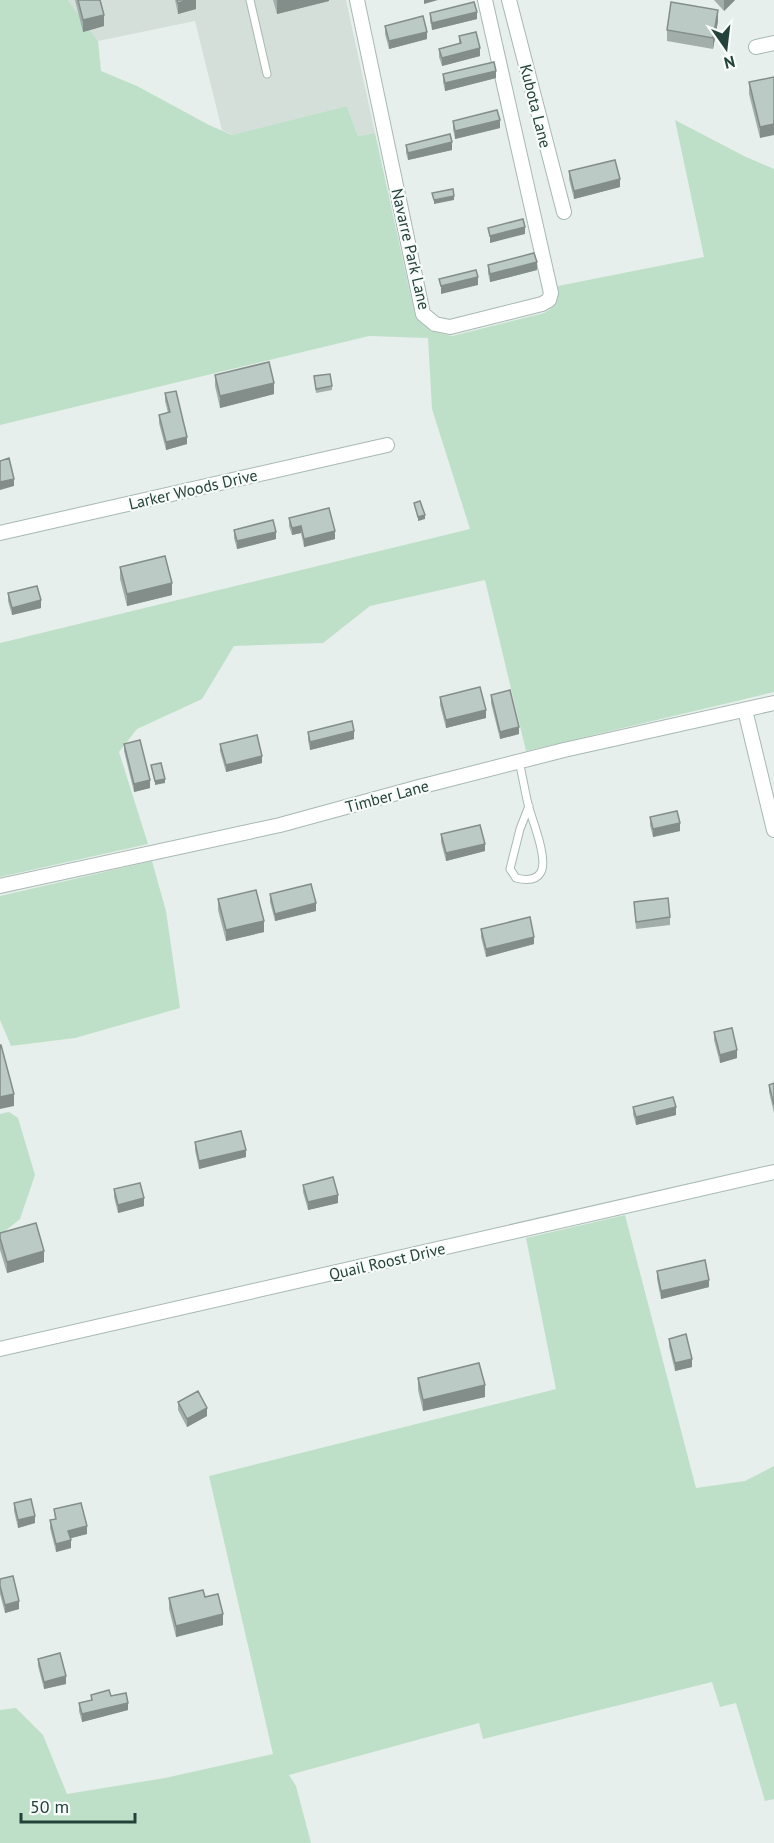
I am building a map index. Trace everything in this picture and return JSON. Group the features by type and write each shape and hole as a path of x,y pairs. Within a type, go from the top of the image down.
{"street":[{"name":"Navarre Park Lane","path":"357,0 423,314 435,324 450,327 542,304 549,300 551,293 485,0"},
{"name":"Kubota Lane","path":"509,0 564,212"},
{"path":"756,47 774,43"},
{"name":"Larker Woods Drive","path":"0,533 387,445"},
{"name":"Timber Lane","path":"0,886 280,825 519,762 774,703"},
{"path":"745,710 774,830"},
{"name":"Quail Roost Drive","path":"0,1349 774,1172"}],"lane":[{"path":"250,0 267,74"},
{"path":"519,762 541,847 543,864 541,872 536,877 524,880 516,878 510,869 520,829 529,806"}],"shaded area":[{"path":"68,0 346,0 375,133 358,136 347,106 233,135 222,130 195,21 98,41"}],"green space":[{"path":"0,0 68,0 98,41 101,71 137,86 232,135 347,106 358,136 375,133 415,315 431,331 452,336 544,313 556,302 558,286 704,257 675,120 774,169 774,692 526,751 485,580 370,606 323,643 234,646 202,699 137,729 119,752 148,844 0,877 0,643 470,529 432,409 428,338 369,336 0,425"},
{"path":"152,861 166,911 180,1008 75,1038 11,1046 0,1020 0,896"},
{"path":"9,1112 18,1118 35,1175 20,1219 0,1235 0,1114"},
{"path":"625,1215 696,1488 745,1481 774,1466 774,1799 765,1801 736,1703 720,1707 712,1682 483,1739 479,1723 289,1775 296,1786 311,1843 0,1843 0,1710 16,1708 43,1735 67,1794 165,1778 273,1754 209,1476 556,1389 526,1238"}],"building":[{"path":"78,0 100,0 104,15 83,20"},
{"path":"474,2 477,12 432,23 430,13"},
{"path":"671,2 718,10 713,38 667,30"},
{"path":"423,16 427,32 389,41 385,26"},
{"path":"476,32 480,48 442,58 439,49 461,43 459,36"},
{"path":"494,62 496,71 445,83 443,74"},
{"path":"774,77 774,124 760,127 749,82"},
{"path":"497,110 500,120 455,131 453,121"},
{"path":"450,134 452,142 408,153 406,145"},
{"path":"615,160 620,179 574,191 569,171"},
{"path":"453,189 454,196 434,200 432,193"},
{"path":"523,219 525,227 490,236 488,228"},
{"path":"534,253 537,262 490,274 488,265"},
{"path":"476,270 478,277 441,286 439,279"},
{"path":"269,362 274,383 220,396 215,375"},
{"path":"330,374 332,386 316,389 314,376"},
{"path":"176,391 187,437 166,442 159,415 170,412 165,393"},
{"path":"9,458 14,479 0,482 0,461"},
{"path":"420,501 425,515 418,517 414,503"},
{"path":"329,508 335,531 304,539 301,526 292,528 289,518"},
{"path":"273,520 276,532 237,541 234,530"},
{"path":"165,556 172,583 127,594 120,567"},
{"path":"37,586 41,600 12,608 8,593"},
{"path":"480,687 486,710 446,720 440,697"},
{"path":"510,690 519,727 500,732 491,695"},
{"path":"352,721 354,731 310,742 308,732"},
{"path":"257,735 262,756 226,765 220,744"},
{"path":"140,740 150,780 134,784 124,744"},
{"path":"161,763 165,779 155,781 151,765"},
{"path":"677,811 680,823 653,829 650,817"},
{"path":"480,825 485,844 446,853 441,834"},
{"path":"311,884 316,903 275,914 270,894"},
{"path":"256,890 264,921 226,930 218,899"},
{"path":"668,898 670,917 636,922 634,902"},
{"path":"530,917 534,937 486,949 481,929"},
{"path":"732,1028 737,1050 720,1055 714,1032"},
{"path":"0,1045 14,1094 0,1097"},
{"path":"774,1083 774,1105 769,1085"},
{"path":"673,1097 676,1107 636,1117 633,1107"},
{"path":"241,1131 246,1150 199,1161 195,1142"},
{"path":"333,1177 338,1195 308,1202 303,1185"},
{"path":"140,1183 144,1198 118,1205 114,1189"},
{"path":"36,1223 44,1251 7,1262 0,1233"},
{"path":"705,1260 709,1280 661,1291 657,1271"},
{"path":"686,1334 692,1359 675,1363 669,1339"},
{"path":"479,1363 485,1385 423,1400 418,1378"},
{"path":"198,1391 207,1408 187,1419 178,1402"},
{"path":"31,1499 35,1516 18,1520 14,1503"},
{"path":"81,1503 87,1526 68,1531 71,1540 56,1544 50,1520 56,1519 54,1509"},
{"path":"13,1576 19,1601 5,1605 0,1579"},
{"path":"203,1590 205,1597 218,1594 223,1614 176,1626 169,1598"},
{"path":"60,1653 66,1676 44,1682 38,1659"},
{"path":"109,1690 111,1696 126,1693 128,1703 82,1714 79,1703 92,1700 91,1695"}]}
